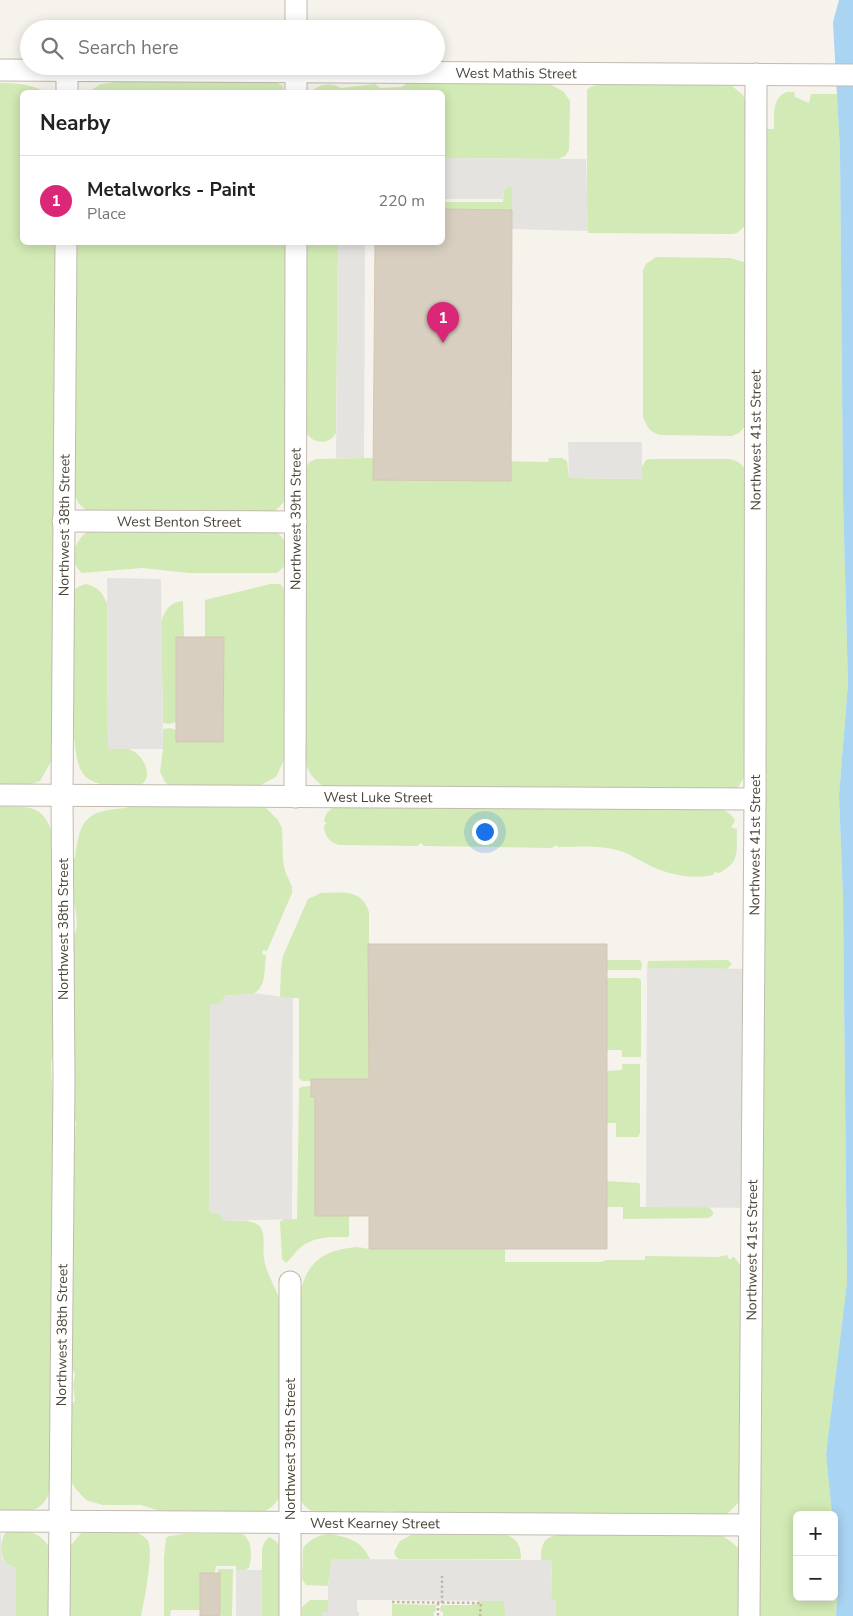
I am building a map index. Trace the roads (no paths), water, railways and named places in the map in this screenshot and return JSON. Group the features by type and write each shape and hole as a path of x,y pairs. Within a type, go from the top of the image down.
{"street":[{"path":"296,0 296,20"},
{"name":"West Mathis Street","path":"0,70 20,70"},
{"name":"Northwest 41st Street","path":"749,1616 755,800 756,74"},
{"path":"67,75 67,90"},
{"name":"West Mathis Street","path":"220,75 296,77 853,75"},
{"name":"Northwest 38th Street","path":"59,1616 64,1081 62,796 66,245"},
{"name":"Northwest 39th Street","path":"295,796 296,245"},
{"name":"West Benton Street","path":"64,521 296,522"},
{"name":"West Luke Street","path":"0,795 755,800"},
{"name":"Northwest 39th Street","path":"290,1282 290,1616"},
{"name":"West Kearney Street","path":"0,1521 749,1525"}],"water":[{"path":"839,0 853,0 853,1616 836,1616 838,1601 838,1511 832,1511 826,1454 847,1282 843,897 839,796 848,683 843,499 840,151 833,22"}],"place":[{"name":"Metalworks - Paint","path":"443,343"}]}
